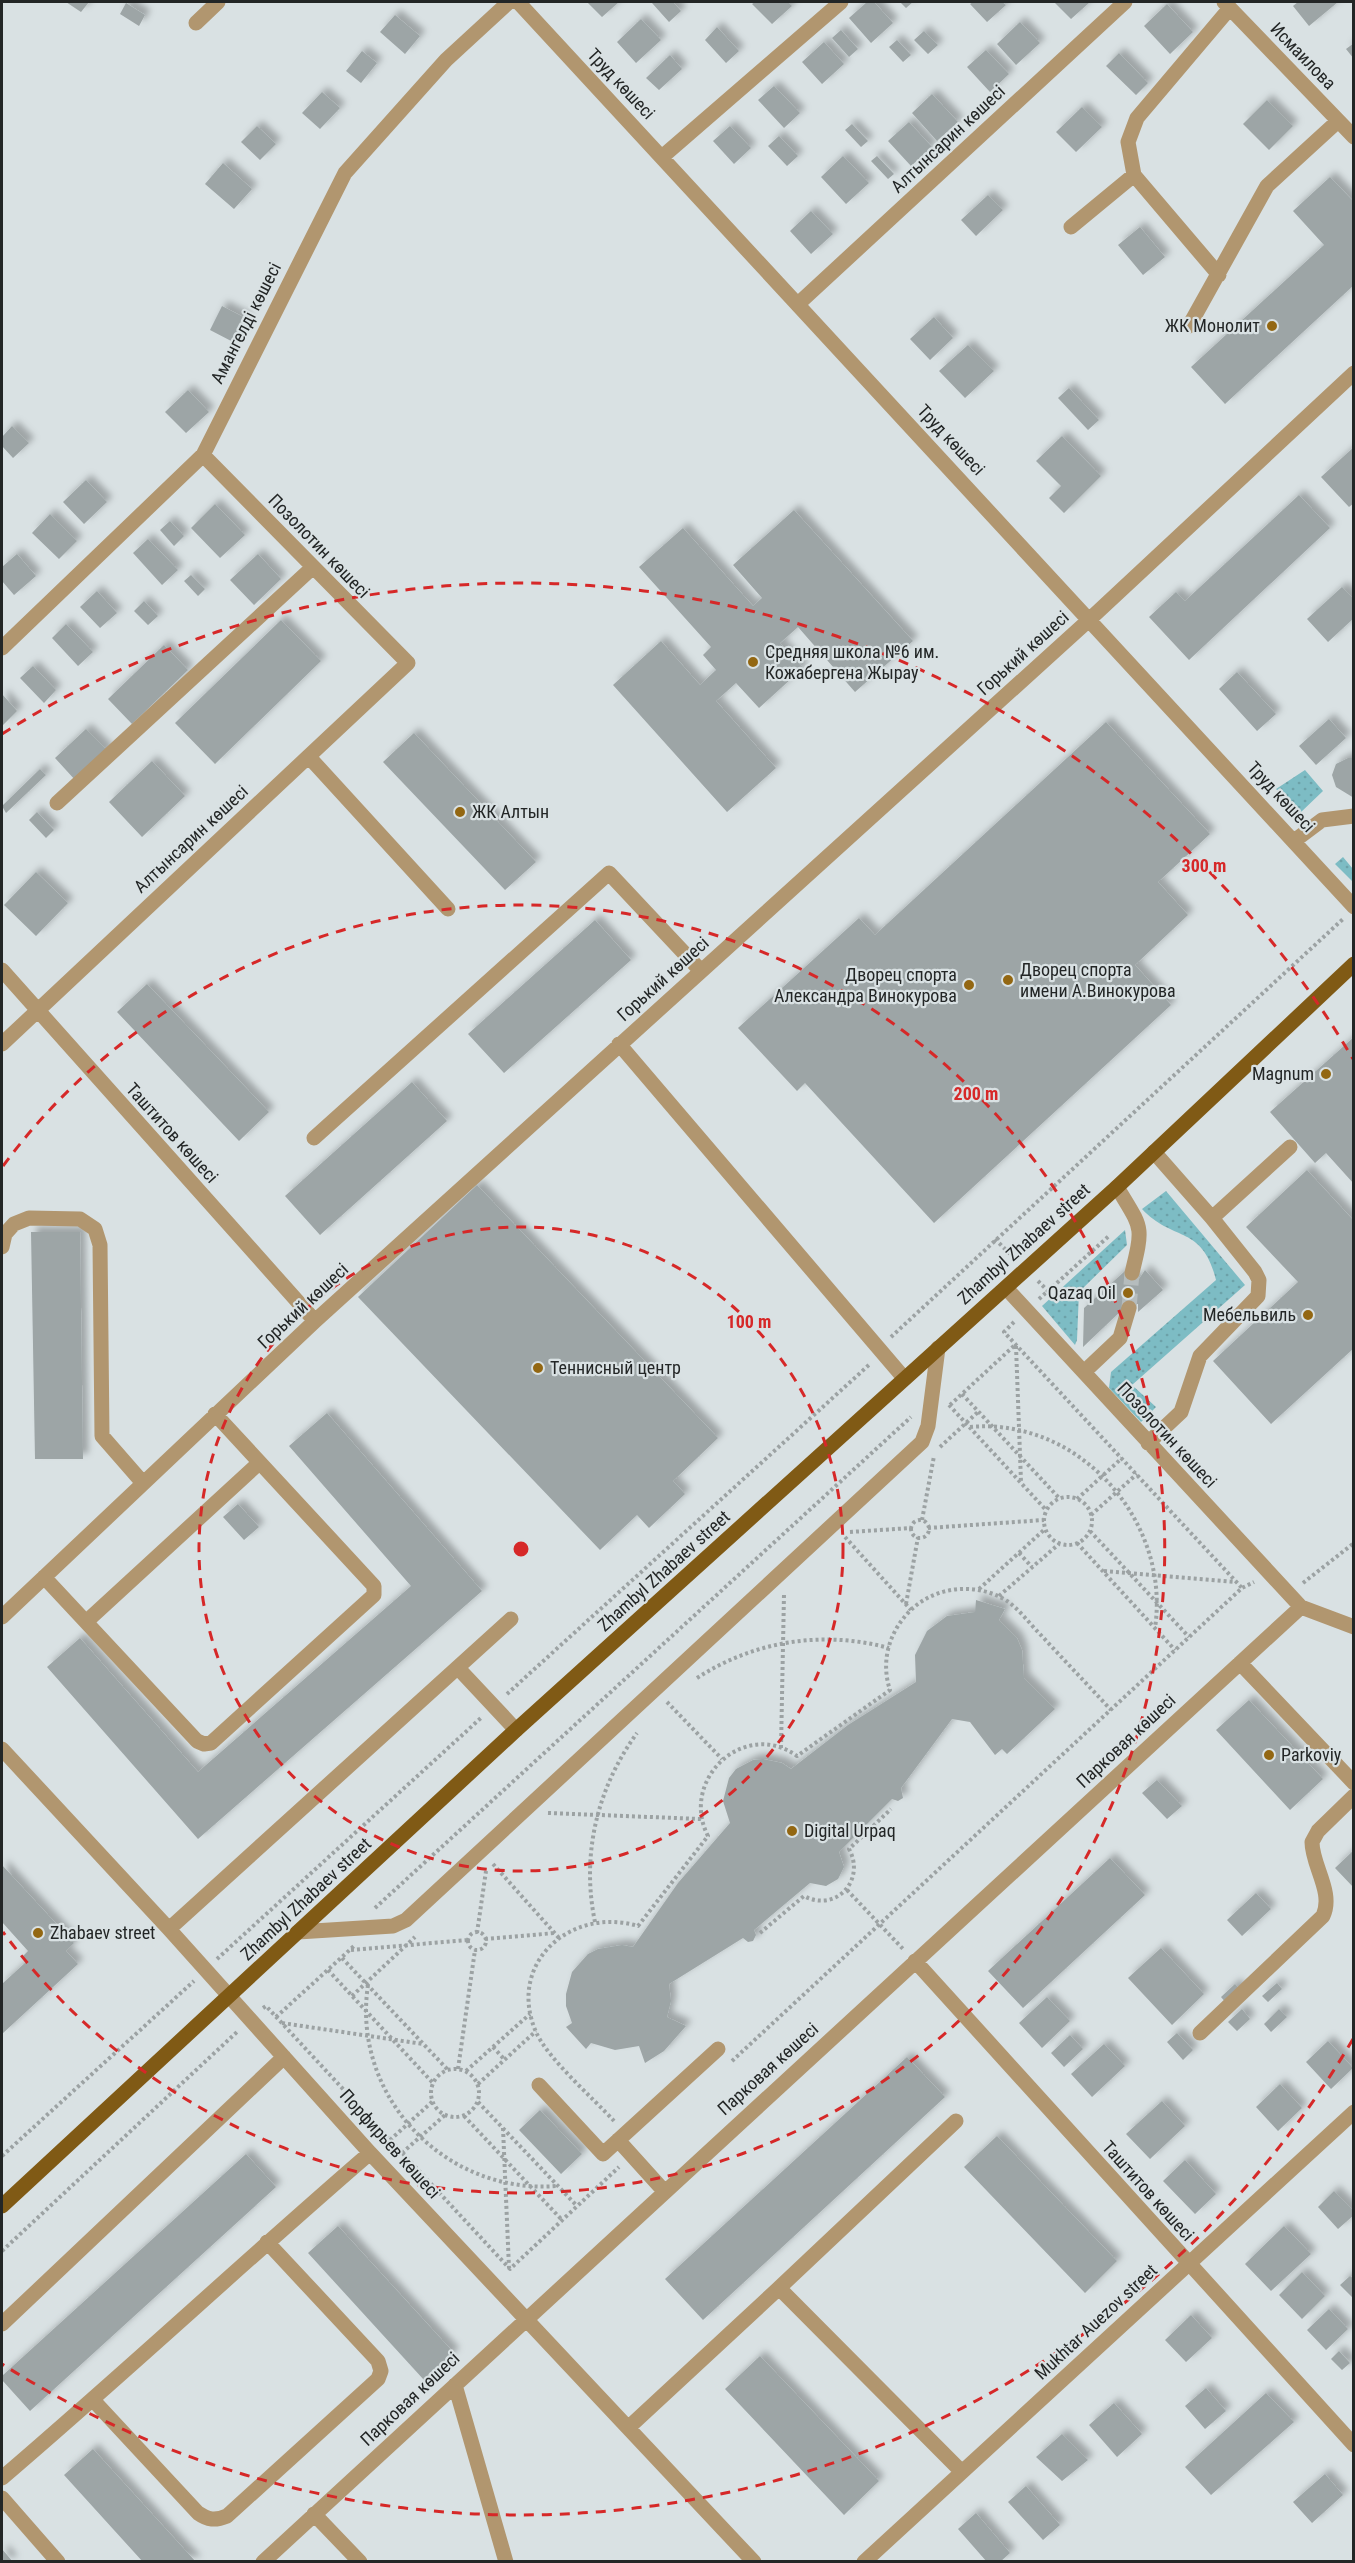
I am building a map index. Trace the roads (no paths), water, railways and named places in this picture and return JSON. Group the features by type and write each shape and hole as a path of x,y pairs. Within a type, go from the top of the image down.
{"main road":[{"name":"Zhambyl Zhabaev street","path":"2,2206 516,1730 1117,1187 1353,964"}],"street":[{"path":"196,23 218,2"},
{"name":"Амангелді көшесі","path":"2,648 202,454 345,173 446,60 509,2"},
{"name":"Труд көшесі","path":"518,2 1294,841 1349,913"},
{"path":"662,158 841,2"},
{"name":"Алтынсарин көшесі","path":"798,304 1125,2"},
{"path":"1219,275 1134,175 1128,142 1137,118 1227,5"},
{"name":"Исмаилова","path":"1227,5 1353,137"},
{"path":"1189,326 1267,186 1338,121"},
{"path":"1071,227 1134,175"},
{"name":"Горький көшесі","path":"2,1617 315,1321 1090,619 1353,373"},
{"name":"Позолотин көшесі","path":"202,454 408,663"},
{"path":"57,803 312,568"},
{"name":"Алтынсарин көшесі","path":"2,1044 246,812 309,757 408,663"},
{"path":"309,757 448,909"},
{"path":"1294,841 1322,820 1353,816"},
{"path":"314,1138 609,873 701,971"},
{"name":"Таштитов көшесі","path":"2,970 315,1321"},
{"path":"619,1044 904,1378"},
{"path":"1212,1218 1290,1147"},
{"path":"1148,1443 1181,1412 1200,1356 1258,1296 1259,1280 1212,1218 1154,1152"},
{"path":"1117,1187 1140,1230 1139,1249 1131,1273"},
{"path":"2,1247 5,1234 14,1224 29,1218 80,1219 95,1229 100,1245 102,1436 142,1483"},
{"name":"Позолотин көшесі","path":"1006,1288 1301,1607"},
{"path":"1084,1372 1120,1338 1129,1308"},
{"path":"298,1932 400,1924 524,1812 922,1442 928,1426 938,1348"},
{"path":"44,1577 197,1741 204,1744 211,1743 374,1595 374,1586 215,1414"},
{"path":"87,1621 259,1463"},
{"path":"1301,1607 1353,1627"},
{"name":"Парковая көшесі","path":"263,2562 524,2319 1301,1607"},
{"path":"169,1929 512,1619"},
{"path":"1240,1663 1353,1783"},
{"path":"458,1668 516,1730"},
{"name":"Порфирьев көшесі","path":"2,1749 169,1929 370,2153 754,2562"},
{"path":"1200,2033 1323,1916 1327,1901 1312,1842 1318,1832 1353,1796"},
{"name":"Таштитов көшесі","path":"915,1961 1353,2445"},
{"path":"538,2085 603,2154 718,2049"},
{"path":"2,2324 284,2057"},
{"name":"Mukhtar Auezov street","path":"864,2562 1353,2112"},
{"path":"628,2428 956,2121"},
{"path":"622,2137 664,2191"},
{"path":"2,2478 370,2153"},
{"path":"93,2400 198,2513 206,2519 217,2520 227,2516 378,2379 381,2371 378,2361 267,2242"},
{"path":"778,2288 962,2472"},
{"path":"455,2385 506,2562"},
{"path":"2,2498 58,2562"},
{"path":"314,2514 360,2562"}],"tunnel":[{"path":"1129,1308 1132,1273"}],"place":[{"name":"ЖК Монолит","path":"1272,326"},
{"name":"Средняя школа №6 им. Кожабергена Жырау","path":"753,662"},
{"name":"ЖК Алтын","path":"460,812"},
{"name":"Дворец спорта имени А.Винокурова","path":"1008,980"},
{"name":"Дворец спорта Александра Винокурова","path":"969,985"},
{"name":"Magnum","path":"1326,1074"},
{"name":"Qazaq Oil","path":"1128,1293"},
{"name":"Мебельвиль","path":"1308,1315"},
{"name":"Теннисный центр","path":"538,1368"},
{"name":"Parkoviy","path":"1269,1755"},
{"name":"Digital Urpaq","path":"792,1831"},
{"name":"Zhabaev street","path":"38,1933"}]}
